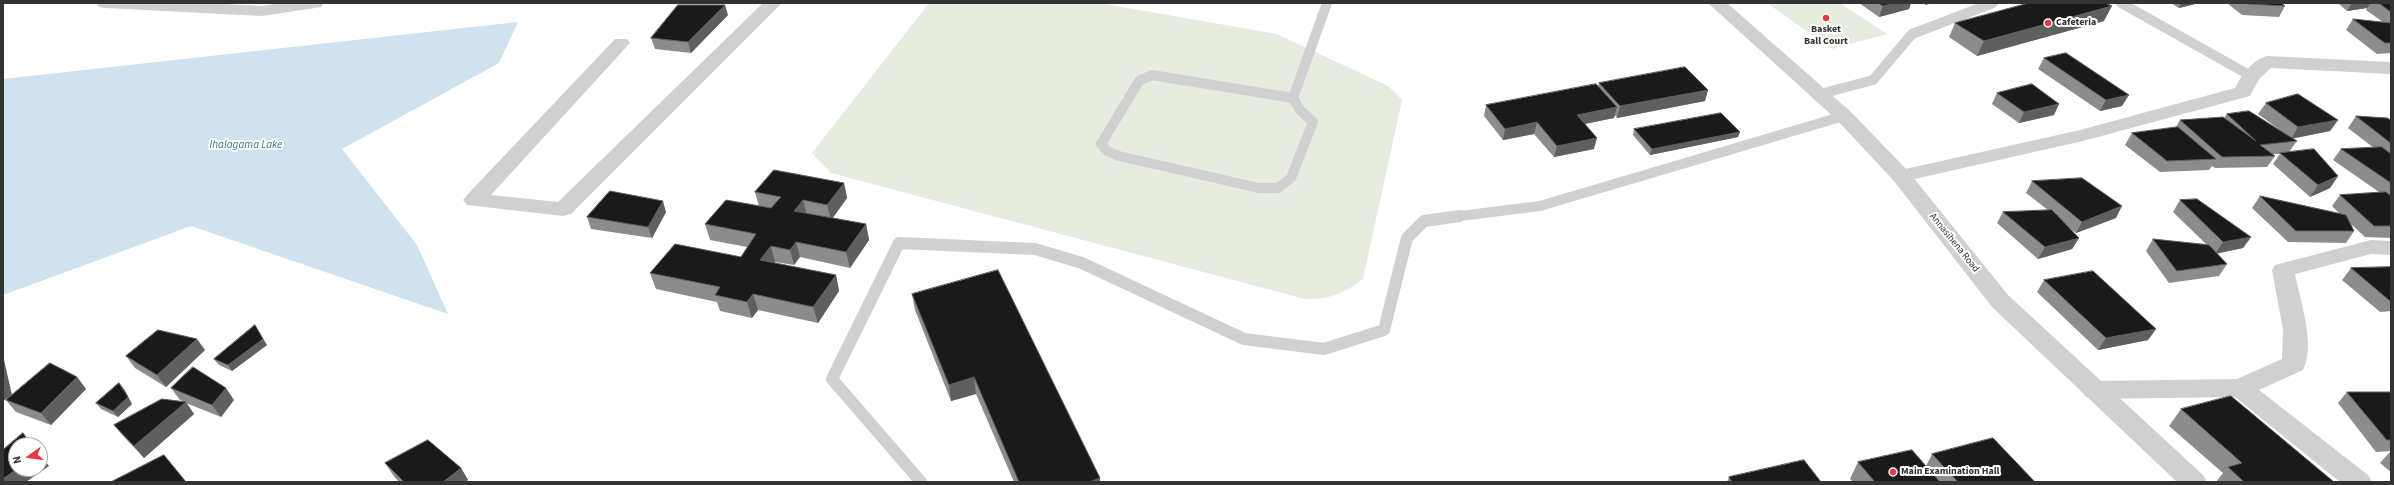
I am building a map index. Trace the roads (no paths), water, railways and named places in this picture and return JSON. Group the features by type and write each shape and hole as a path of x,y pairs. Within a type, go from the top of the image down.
{"street":[{"path":"105,3 262,11 315,3"},
{"path":"621,43 474,200 563,209 774,3"},
{"name":"Annasihena Road","path":"1717,3 1844,116 1901,176 2000,301 2194,482"},
{"path":"1901,176 2083,135 2243,92 2251,76 2267,62 2391,68"},
{"path":"2094,390 2240,388 2294,364 2295,330 2283,270 2371,247 2391,248"},
{"path":"2240,388 2359,482"}],"lane":[{"path":"1292,98 1327,3"},
{"path":"1820,94 1873,80 1912,34 1993,3"},
{"path":"2121,3 2251,76"},
{"path":"1152,75 1166,76 1292,98 1300,110 1313,122 1290,178 1278,188 1259,188 1119,156 1107,151 1101,144 1140,81 1152,75"},
{"path":"921,482 832,380 899,243 1035,249 1082,263 1244,339 1324,349 1384,330 1408,238 1424,221 1540,206 1844,116"}],"water":[{"name":"Ihalagama Lake","path":"518,22 499,63 342,149 417,245 448,314 191,226 3,295 3,79"}],"place":[{"name":"Basket Ball Court","path":"1826,18"},
{"name":"Cafeteria","path":"2048,23"},
{"name":"Main Examination Hall","path":"1893,472"}]}
